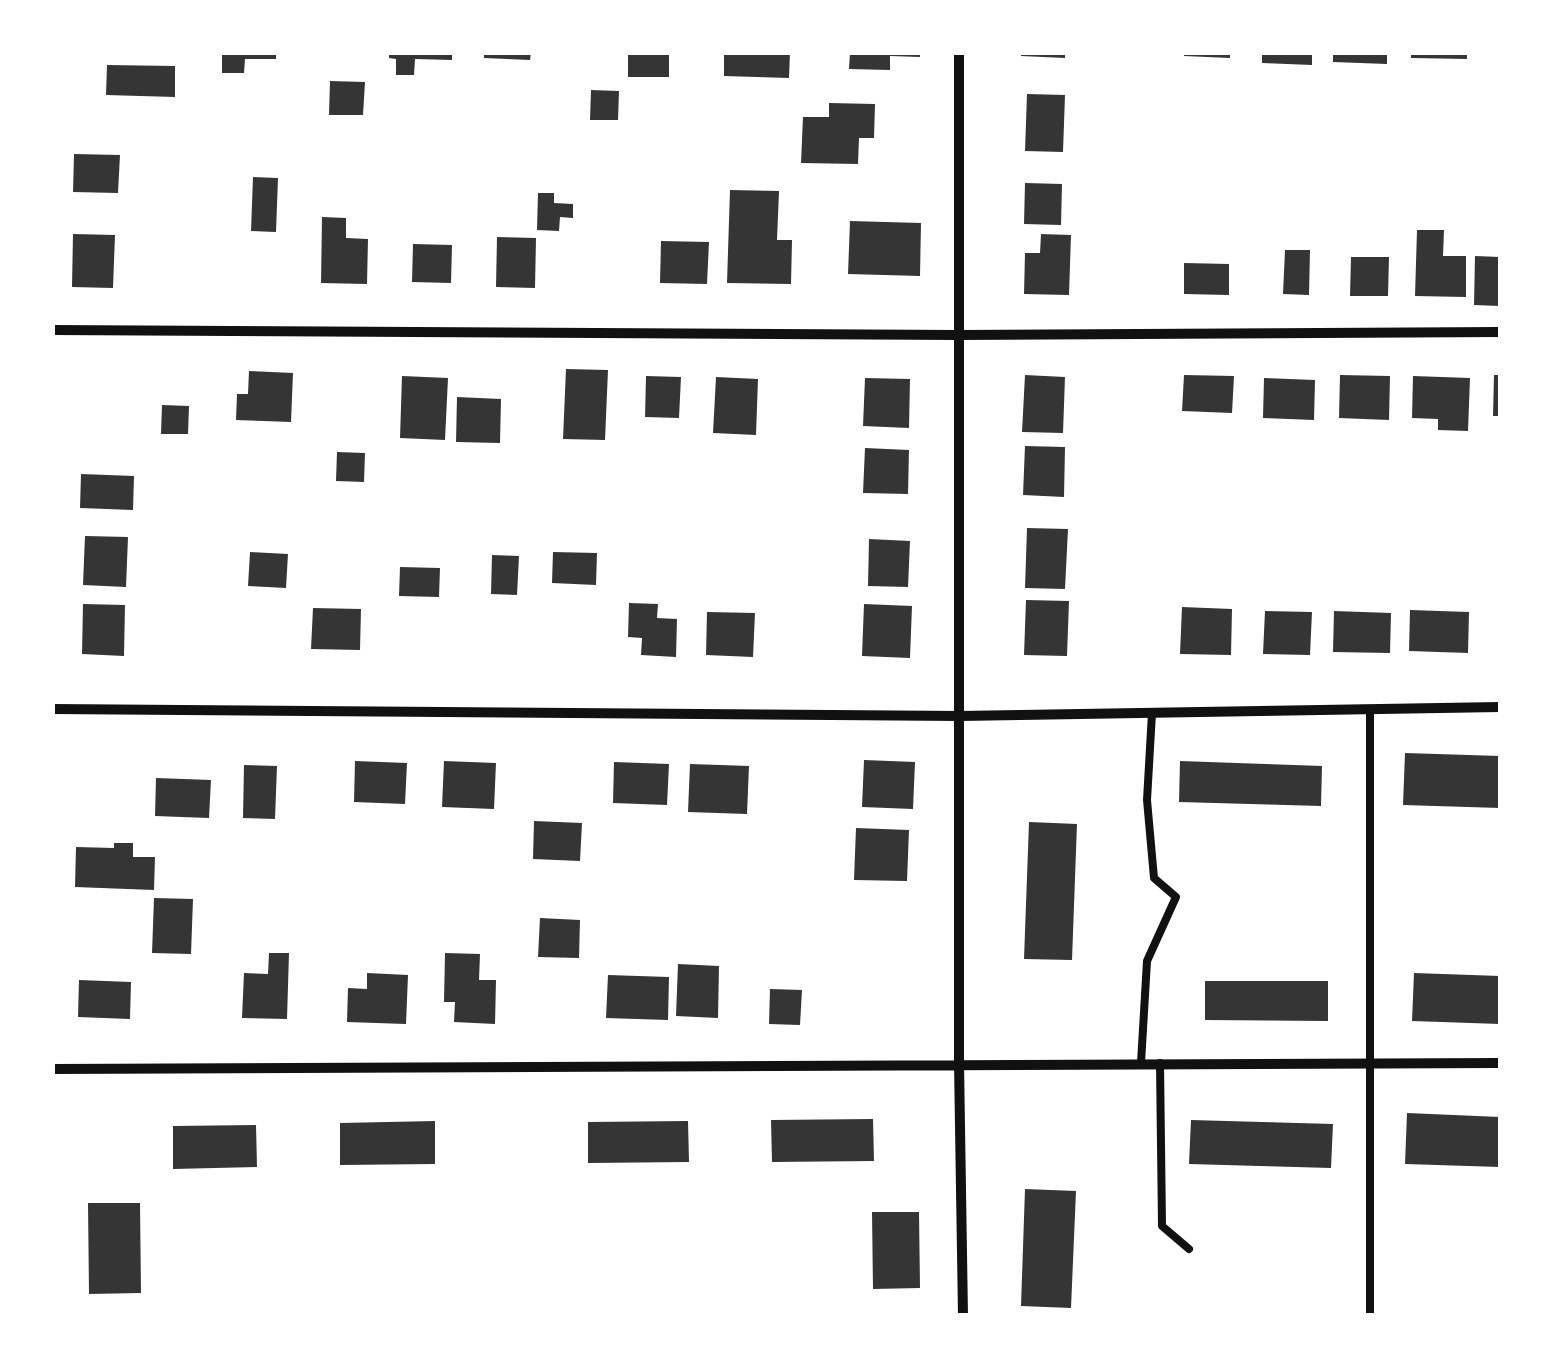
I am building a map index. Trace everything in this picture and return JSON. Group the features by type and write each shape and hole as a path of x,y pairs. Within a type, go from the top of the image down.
{"street":[{"path":"958,52 963,1316"},
{"path":"52,330 958,335 1500,332"},
{"path":"52,709 960,716 1500,708"},
{"path":"52,1069 1500,1062"}],"lane":[{"path":"1370,710 1370,1316"},
{"path":"1141,1063 1146,962 1176,897 1154,878 1147,800 1152,713"},
{"path":"1160,1063 1162,1226 1189,1249"}],"building":[{"path":"222,52 276,52 276,59 245,59 244,73 222,73"},
{"path":"389,52 452,52 452,60 415,59 414,75 396,75 396,59 389,58"},
{"path":"484,52 531,52 530,60 484,58"},
{"path":"628,52 669,52 669,77 628,77"},
{"path":"724,52 790,52 789,78 724,76"},
{"path":"850,52 920,52 920,57 890,56 890,70 849,69"},
{"path":"1021,52 1065,52 1065,58 1021,56"},
{"path":"1184,52 1230,52 1230,58 1184,56"},
{"path":"1262,52 1312,52 1312,65 1262,63"},
{"path":"1333,52 1387,52 1387,64 1333,62"},
{"path":"1411,52 1467,52 1467,59 1411,58"},
{"path":"107,65 175,66 175,97 106,95"},
{"path":"330,81 365,82 363,115 329,115"},
{"path":"591,90 619,91 618,120 590,120"},
{"path":"1027,94 1065,95 1063,152 1025,151"},
{"path":"829,103 875,104 874,138 859,138 858,164 801,163 803,117 829,117"},
{"path":"74,154 120,155 118,193 73,192"},
{"path":"253,177 278,178 276,232 251,231"},
{"path":"1025,183 1062,184 1061,225 1024,224"},
{"path":"730,190 779,191 777,240 792,240 791,284 727,283"},
{"path":"538,193 554,193 554,203 573,204 573,218 560,217 559,231 537,230"},
{"path":"322,217 346,218 346,238 368,239 367,284 321,283"},
{"path":"850,221 921,223 920,276 848,274"},
{"path":"1417,230 1444,230 1443,256 1466,256 1466,297 1415,296"},
{"path":"73,234 115,235 113,288 72,287"},
{"path":"1041,234 1071,235 1069,295 1024,294 1025,253 1040,253"},
{"path":"497,237 536,238 535,288 496,287"},
{"path":"661,241 709,242 707,284 660,283"},
{"path":"413,244 452,245 451,283 412,282"},
{"path":"1285,250 1310,250 1309,295 1283,294"},
{"path":"1475,256 1500,257 1500,306 1474,305"},
{"path":"1351,257 1389,257 1388,296 1350,296"},
{"path":"1184,263 1229,264 1229,295 1184,294"},
{"path":"566,369 608,370 605,440 563,439"},
{"path":"249,371 293,373 291,422 236,420 237,394 248,394"},
{"path":"1025,375 1065,377 1063,433 1022,432"},
{"path":"1184,375 1234,376 1232,413 1182,411"},
{"path":"1340,375 1390,376 1389,420 1339,418"},
{"path":"1494,375 1500,375 1500,416 1493,416"},
{"path":"402,376 448,378 445,440 400,438"},
{"path":"646,376 681,377 679,418 645,417"},
{"path":"1413,376 1470,378 1468,431 1438,430 1438,419 1412,418"},
{"path":"716,377 758,379 756,435 713,433"},
{"path":"865,378 910,379 909,428 863,426"},
{"path":"1264,378 1315,380 1314,420 1263,418"},
{"path":"457,397 501,399 500,443 456,442"},
{"path":"162,405 189,406 188,434 161,434"},
{"path":"1025,446 1065,447 1064,497 1023,495"},
{"path":"865,448 909,450 908,494 863,493"},
{"path":"337,452 365,453 364,482 336,481"},
{"path":"81,474 134,476 133,510 80,508"},
{"path":"1027,528 1068,529 1065,589 1025,588"},
{"path":"85,536 128,537 126,587 83,585"},
{"path":"869,539 910,541 908,587 868,586"},
{"path":"250,552 288,554 286,588 248,586"},
{"path":"553,552 597,553 596,585 552,583"},
{"path":"492,555 519,556 517,595 491,594"},
{"path":"400,567 440,568 439,597 399,596"},
{"path":"1026,600 1069,601 1067,656 1024,655"},
{"path":"629,603 658,604 657,618 677,619 676,657 641,655 642,638 628,637"},
{"path":"83,604 125,605 124,656 82,654"},
{"path":"864,604 912,606 910,658 862,656"},
{"path":"1182,607 1232,609 1231,655 1180,654"},
{"path":"313,608 361,609 360,650 311,649"},
{"path":"1410,610 1469,612 1468,653 1409,651"},
{"path":"1265,611 1312,612 1310,655 1263,654"},
{"path":"1334,611 1391,613 1390,653 1333,652"},
{"path":"707,612 755,613 753,657 706,655"},
{"path":"1405,753 1500,756 1500,808 1403,805"},
{"path":"864,760 915,762 913,809 862,807"},
{"path":"355,761 407,763 405,804 354,802"},
{"path":"444,761 496,763 494,809 442,807"},
{"path":"1180,761 1322,766 1321,806 1179,802"},
{"path":"614,762 669,764 667,805 613,803"},
{"path":"690,764 749,766 747,814 688,812"},
{"path":"244,765 277,766 275,819 243,818"},
{"path":"156,778 211,780 209,818 155,816"},
{"path":"534,821 582,823 580,861 533,859"},
{"path":"1029,822 1077,824 1072,960 1024,959"},
{"path":"856,828 909,830 907,881 854,880"},
{"path":"114,843 133,843 133,857 155,857 154,890 75,887 76,847 114,848"},
{"path":"154,898 193,899 191,954 152,953"},
{"path":"540,918 580,920 579,958 538,957"},
{"path":"269,953 289,953 287,1019 242,1018 244,973 268,974"},
{"path":"445,953 480,954 479,980 496,980 495,1024 454,1022 455,1002 444,1002"},
{"path":"678,964 719,966 718,1018 676,1016"},
{"path":"367,973 408,975 406,1024 347,1022 348,988 367,989"},
{"path":"1414,973 1500,976 1500,1024 1412,1021"},
{"path":"608,975 669,977 668,1020 606,1018"},
{"path":"79,980 131,982 130,1019 78,1017"},
{"path":"1205,981 1328,981 1328,1021 1205,1020"},
{"path":"770,989 802,990 800,1025 769,1024"},
{"path":"1407,1113 1500,1117 1500,1167 1405,1164"},
{"path":"873,1119 874,1161 772,1162 771,1120"},
{"path":"1191,1120 1333,1124 1331,1168 1189,1164"},
{"path":"435,1121 435,1164 340,1165 340,1123"},
{"path":"688,1121 689,1162 588,1163 588,1122"},
{"path":"256,1125 257,1167 173,1169 173,1126"},
{"path":"1025,1189 1076,1191 1071,1308 1021,1306"},
{"path":"88,1203 140,1203 141,1293 89,1294"},
{"path":"872,1212 919,1212 920,1288 873,1289"}]}
